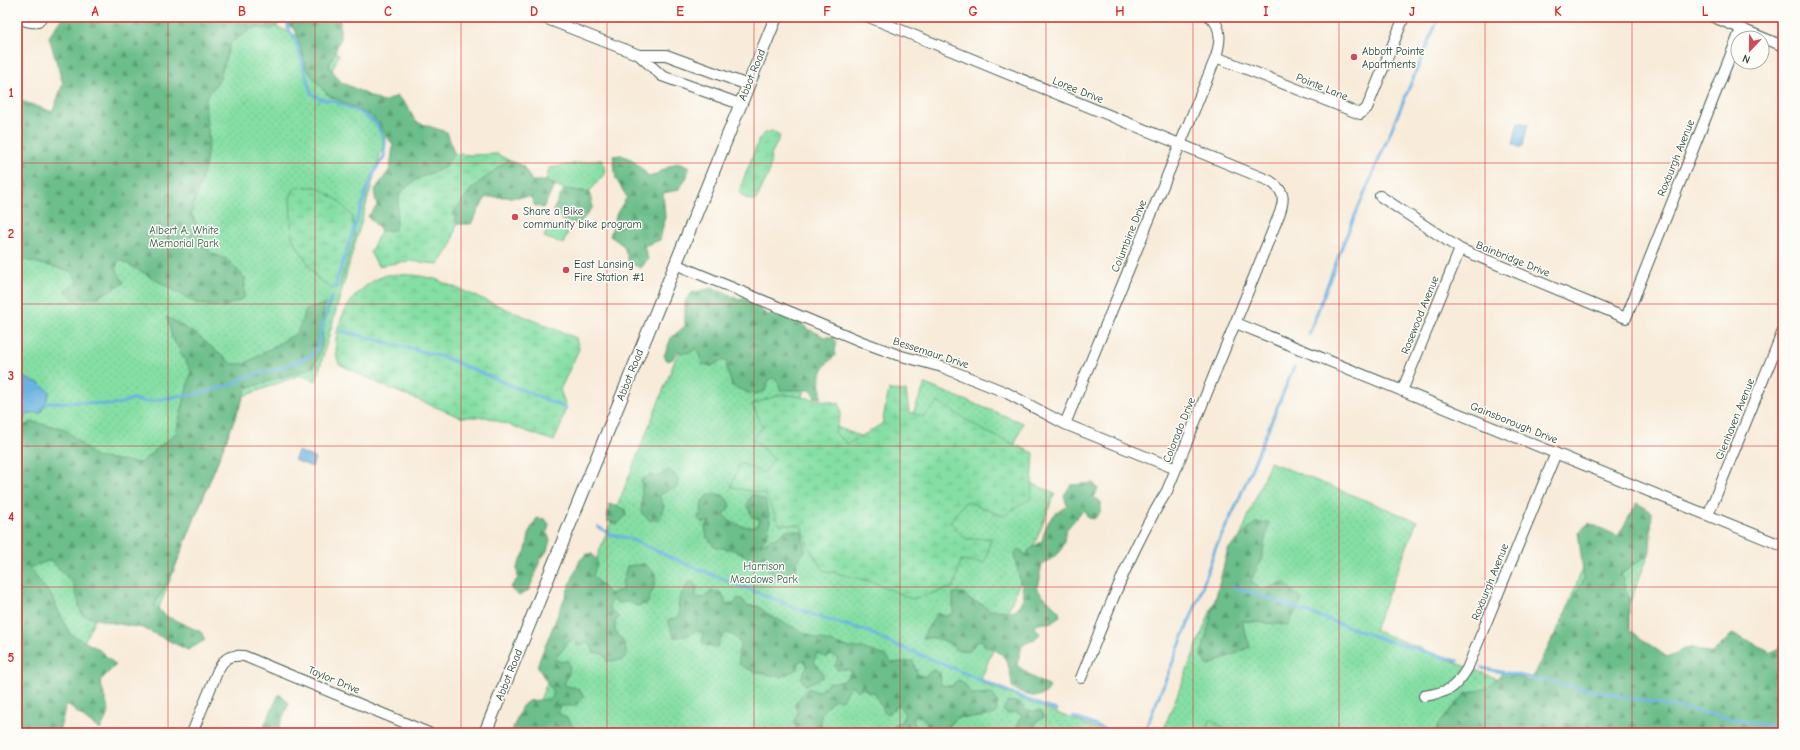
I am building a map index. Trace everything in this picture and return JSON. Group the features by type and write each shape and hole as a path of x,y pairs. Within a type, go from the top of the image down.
{"main road":[{"name":"Abbot Road","path":"485,733 776,17"}],"street":[{"path":"19,17 32,23 38,22 42,17"},
{"path":"542,17 639,55 662,76 740,104"},
{"name":"Loree Drive","path":"869,17 1270,181 1278,187"},
{"path":"1210,17 1215,21 1218,29 1219,47 1216,57"},
{"name":"Pointe Lane","path":"1216,57 1360,114 1367,108 1404,17"},
{"path":"1713,17 1783,46"},
{"name":"Roxburgh Avenue","path":"1634,297 1741,29"},
{"path":"639,55 666,54 748,85"},
{"name":"Columbine Drive","path":"1065,424 1216,57"},
{"name":"Colorado Drive","path":"1081,678 1130,558 1152,515 1167,491 1236,323 1283,203 1283,197 1278,187"},
{"name":"Bainbridge Drive","path":"1380,196 1460,249 1626,318 1634,297"},
{"name":"Rosewood Avenue","path":"1402,391 1460,249"},
{"name":"Bessemaur Drive","path":"675,264 865,343 898,355 942,367 1004,392 1065,424 1176,469"},
{"name":"Gainsborough Drive","path":"1236,323 1783,546"},
{"name":"Glenhaven Avenue","path":"1708,516 1783,331"},
{"name":"Roxburgh Avenue","path":"1424,696 1444,693 1459,683 1467,669 1556,453"},
{"name":"Taylor Drive","path":"192,733 218,670 223,661 234,655 244,656 429,733"}],"green space":[{"path":"62,17 340,17 340,40 329,66 341,82 383,102 397,96 406,104 416,122 447,132 454,153 446,167 417,179 400,193 395,231 381,231 368,216 377,206 374,191 390,169 393,145 373,117 328,95 319,85 306,68 296,31 283,20 272,30 255,27 231,42 219,80 206,98 206,117 209,139 205,168 191,213 209,252 226,259 245,278 244,298 224,307 198,304 119,259 116,269 124,283 97,297 74,300 64,290 79,283 70,271 17,258 17,101 52,113 63,84 49,37"},
{"name":"Albert A. White Memorial Park","path":"254,17 339,54 324,90 391,117 316,381 300,375 244,396 158,610 101,604 45,733 17,733 17,99 59,114"},
{"path":"772,131 780,136 771,155 769,173 756,200 749,199 744,197 739,192 741,186 759,139 765,133"},
{"path":"454,153 469,155 497,154 508,160 472,188 453,213 457,224 450,248 438,264 409,261 378,266 370,252 381,231 395,230 400,193 417,179 446,167"},
{"path":"621,155 633,160 650,177 676,163 689,166 687,177 678,190 663,193 665,217 660,240 644,246 648,259 641,268 629,263 624,246 610,236 617,213 627,197 616,179 613,156"},
{"path":"603,159 605,173 589,192 564,189 546,181 549,168"},
{"path":"508,160 523,166 532,181 546,181 555,185 543,208 534,205 531,197 486,197 471,224 457,224 453,213 472,188"},
{"path":"295,187 317,187 339,201 352,216 355,236 339,287 331,288 317,278 292,238 290,197"},
{"path":"564,189 589,192 593,207 579,224 563,221 553,210"},
{"path":"550,224 568,232 563,244 544,237"},
{"path":"395,274 415,275 435,279 576,338 579,349 560,390 566,406 561,425 554,441 486,417 460,417 384,386 339,364 336,351 336,338 344,312 352,300 361,290 384,276"},
{"path":"711,288 722,291 739,300 745,298 758,303 762,311 768,315 776,314 790,316 801,322 807,329 824,337 833,337 836,342 835,356 825,366 821,374 821,398 815,397 810,390 780,390 779,384 774,378 769,380 765,391 753,395 732,386 727,370 727,362 722,360 712,366 702,364 700,353 696,348 689,353 676,351 673,359 667,361 664,356 671,338 685,326 685,301 692,293"},
{"name":"Harrison Meadows Park","path":"701,295 823,343 796,411 898,451 925,384 1023,423 1004,472 1055,493 980,682 1107,733 527,733"},
{"path":"324,304 322,347 314,367 247,388 171,576 154,606 168,617 201,632 205,640 188,650 143,628 108,622 82,615 73,583 51,560 29,568 50,594 70,634 97,648 116,665 100,681 109,712 100,730 66,704 59,733 17,733 17,429 33,422 65,429 95,457 140,463 176,433 191,371 172,337 167,317 197,335 232,364 244,364 297,333 306,310"},
{"path":"889,390 906,391 909,412 923,417 938,402 984,431 1034,453 1031,498 1003,516 966,501 950,522 966,539 991,538 985,563 961,560 954,587 912,599 873,582 823,570 809,548 801,525 779,524 765,494 731,487 740,463 764,473 774,459 753,439 763,427 752,404 783,394 839,403 841,414 835,433 848,444 882,424"},
{"path":"1270,462 1417,521 1374,630 1533,693 1597,533 1649,554 1591,701 1612,733 1162,733"},
{"path":"669,469 678,478 677,487 668,490 659,496 664,506 659,520 649,520 641,512 641,480 650,475 658,477"},
{"path":"1093,483 1098,489 1094,497 1101,502 1101,511 1094,519 1088,518 1084,509 1066,530 1064,544 1061,549 1056,555 1040,567 1040,580 1036,588 1059,611 1060,616 1050,623 1039,623 1035,627 1040,634 1033,640 1022,645 1017,665 1032,677 1050,687 1047,692 1042,695 1032,696 1022,693 1012,687 1006,660 998,652 985,646 982,640 975,643 970,651 956,650 950,644 941,640 923,638 937,613 946,616 953,614 953,593 964,593 970,600 984,605 989,610 1016,611 1024,596 1014,555 1018,549 1028,556 1028,551 1042,541 1047,524 1052,517 1067,506 1064,495 1071,485"},
{"path":"710,494 723,495 731,505 724,515 735,523 747,527 756,526 760,519 752,517 747,503 753,494 765,500 770,521 767,536 759,545 776,538 787,530 802,532 805,551 797,562 795,576 789,581 783,579 775,576 766,567 761,557 753,560 734,550 715,547 707,537 705,527 710,521 704,523 697,518 701,513 702,501"},
{"path":"1637,503 1652,512 1650,550 1649,554 1621,574 1629,600 1629,630 1667,657 1690,647 1712,654 1732,634 1772,652 1783,647 1783,726 1780,733 1437,733 1437,726 1465,694 1487,688 1503,672 1530,681 1584,579 1578,532 1589,523 1618,536"},
{"path":"609,504 625,509 626,516 618,524 607,521"},
{"path":"537,518 545,519 549,524 547,533 550,540 547,551 540,560 529,590 519,596 510,588 518,578 517,567 526,550 530,530"},
{"path":"1269,522 1261,560 1251,581 1262,591 1283,582 1302,600 1288,625 1242,621 1250,647 1208,666 1201,656 1228,549 1255,523"},
{"path":"586,554 592,554 597,562 593,576 610,594 622,590 622,584 627,566 645,564 655,573 655,584 647,604 636,606 630,602 617,603 615,600 611,602 609,608 619,617 615,622 615,631 623,641 627,654 622,660 607,661 604,654 593,652 592,647 587,642 577,646 575,640 566,642 563,650 554,659 561,662 568,660 570,670 564,685 579,689 584,697 575,706 559,706 559,714 567,718 572,724 568,730 569,733 511,733 522,706 528,701 551,699 554,694 537,666 580,560"},
{"path":"691,580 697,588 695,597 704,598 712,591 722,593 726,605 734,604 738,598 743,600 747,606 758,606 770,616 816,638 850,648 862,648 886,656 892,663 913,661 917,674 924,677 933,670 940,673 941,685 951,686 958,680 964,683 971,694 992,693 998,703 995,714 968,718 958,717 950,725 946,733 926,732 927,723 922,717 916,715 913,719 917,731 897,733 895,725 902,721 905,714 898,705 887,714 882,709 873,691 868,693 867,690 862,688 858,691 852,686 846,692 842,700 836,699 824,710 820,718 822,728 825,733 810,733 809,730 797,729 794,722 798,712 794,705 808,688 818,692 829,683 844,681 852,671 846,669 837,670 835,666 838,658 833,655 826,657 817,653 814,661 824,676 805,685 801,678 807,666 804,660 798,662 799,668 781,677 755,671 739,664 738,653 741,644 735,636 727,633 720,639 717,647 707,646 702,642 703,633 696,631 689,635 674,638 668,620 677,618 680,612 679,599"},
{"path":"279,694 289,703 279,727 282,733 261,733"},
{"path":"1008,701 1019,703 1028,711 1041,711 1044,717 1036,722 1033,730 1036,733 1026,733 1017,729 1022,715 1015,712 1007,714 1003,710"},
{"path":"1210,719 1225,729 1225,733 1207,733"},
{"path":"1331,725 1344,733 1325,733"}],"water":[{"path":"1518,122 1528,124 1523,146 1520,146 1520,148 1513,144"},
{"path":"17,375 41,384 50,392 41,413 30,413 17,423"},
{"path":"298,451 315,458 312,467 294,460"}],"waterway":[{"path":"288,17 288,28 296,41 311,93 320,99 334,101 365,115 377,124 385,142 384,157 376,169 367,189 334,289"},
{"path":"1309,334 1343,244 1439,17"},
{"path":"245,377 281,368 311,356 317,347 331,298"},
{"path":"342,331 443,357 566,408"},
{"path":"1144,733 1199,597 1215,549 1236,506 1294,367"},
{"path":"45,403 79,402 110,405 122,403 132,399 146,402 177,396 194,395 239,382 242,378"},
{"path":"598,527 610,534 630,539 693,567 822,618 867,631 890,643 1043,706 1057,710"},
{"path":"1233,586 1391,642 1458,661"},
{"path":"1482,668 1779,728"},
{"path":"1073,717 1115,733"}],"place":[{"name":"Abbott Pointe Apartments","path":"1354,57"},
{"name":"Share a Bike community bike program","path":"515,217"},
{"name":"East Lansing Fire Station #1","path":"566,270"}]}
